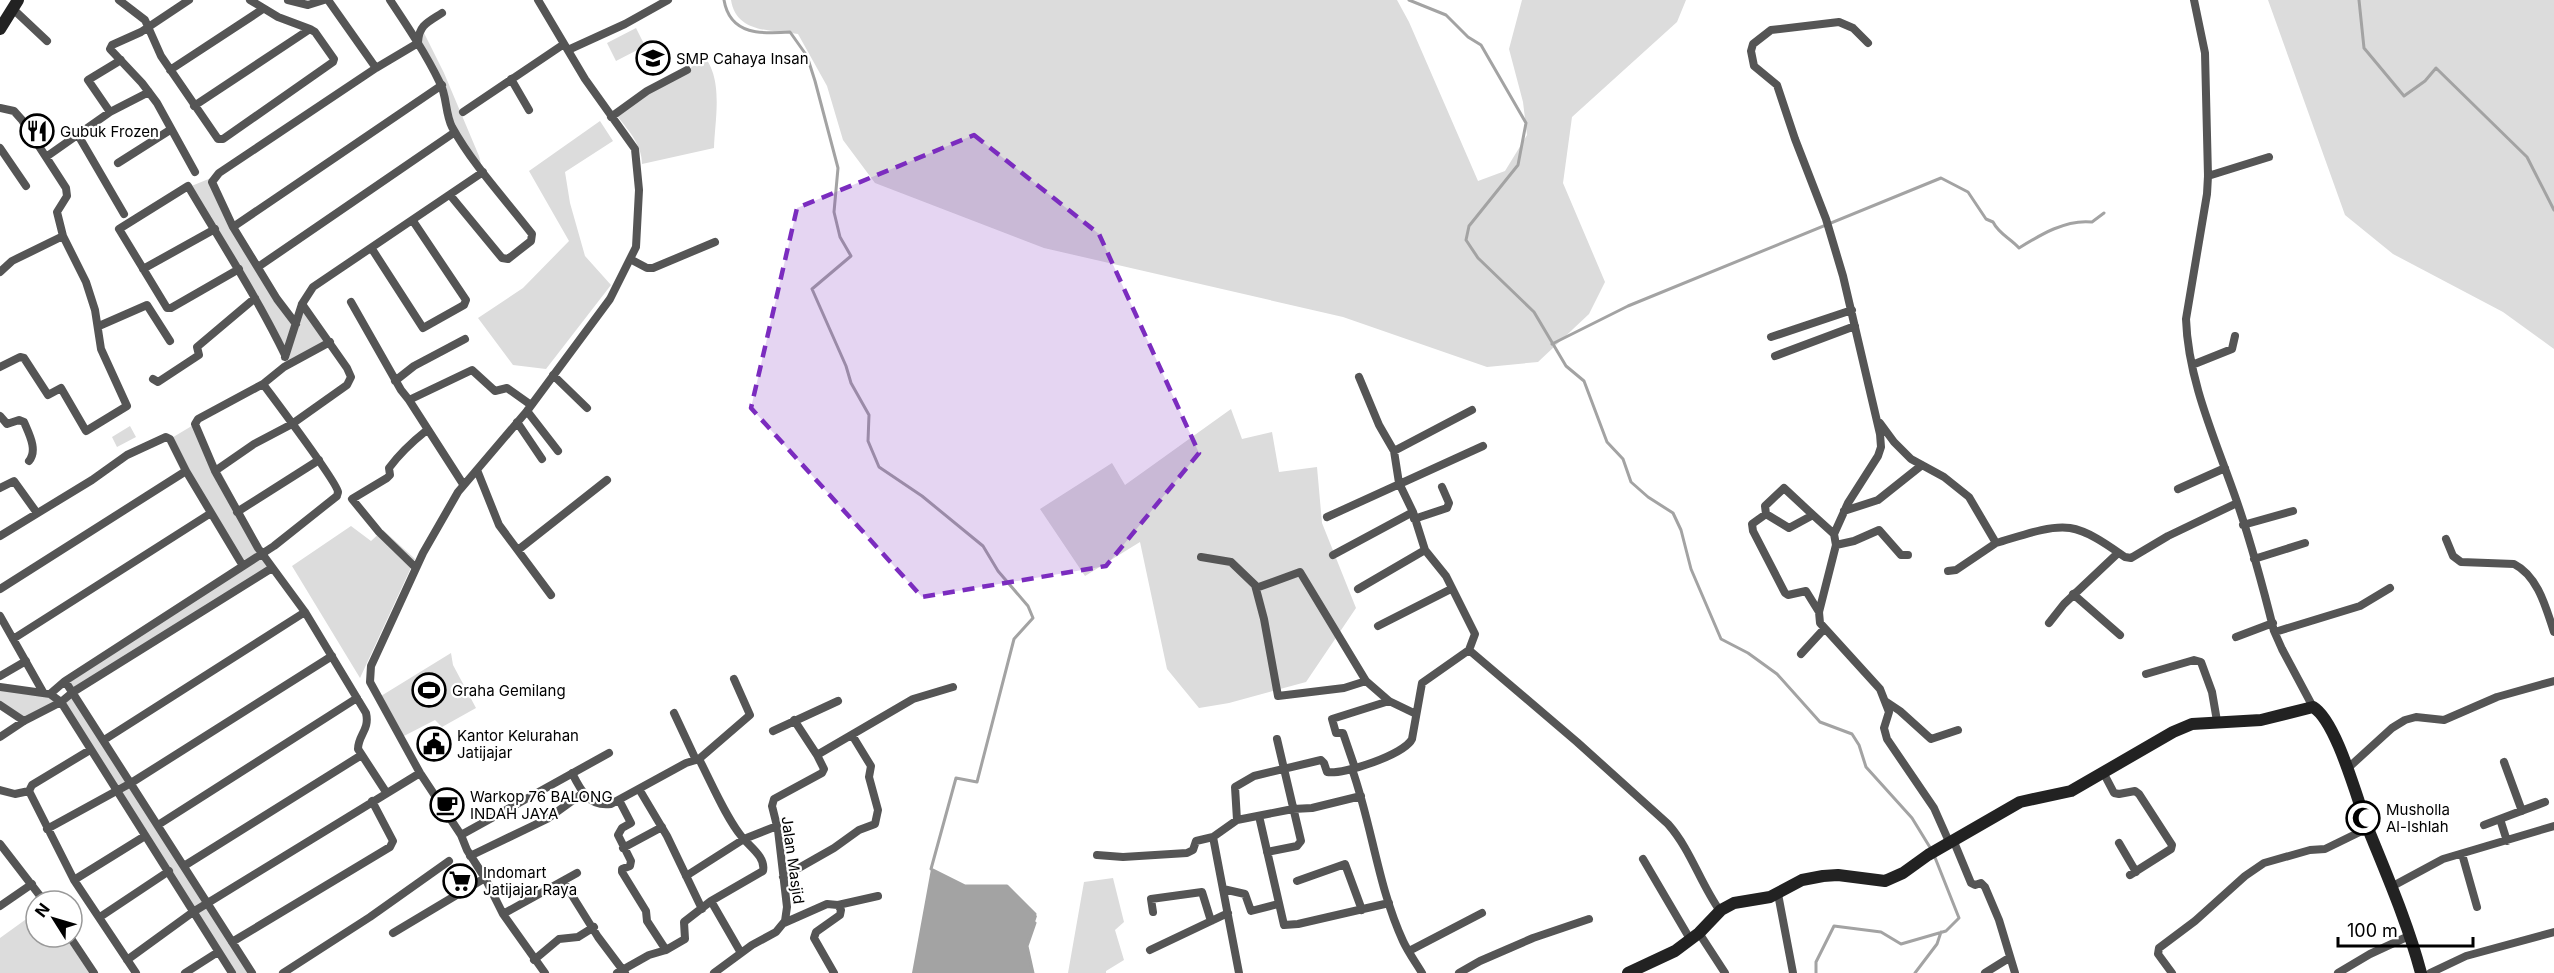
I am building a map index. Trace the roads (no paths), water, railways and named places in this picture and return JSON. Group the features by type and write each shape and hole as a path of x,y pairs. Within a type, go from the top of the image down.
{"street":[{"path":"119,0 145,20 156,47 170,70 215,137 223,139 333,62 328,48 310,29 263,9 250,0"},
{"path":"189,0 149,27 111,47 112,53 149,92 195,172"},
{"path":"288,0 308,5 326,0 376,68"},
{"path":"390,0 442,85 447,113 455,132 532,234 531,241 508,259 502,258 450,195"},
{"path":"538,0 611,117 634,149 639,190 636,247 610,299 529,408 463,484 416,568 371,666 370,682 420,773 461,835 470,856 503,914 545,973"},
{"path":"463,112 511,79 566,47 624,24 668,0"},
{"path":"2194,0 2205,53 2208,176 2186,319 2192,365 2202,405 2237,502 2274,628 2282,649 2313,707 2330,727 2411,935 2421,973"},
{"path":"0,29 16,2 47,41"},
{"path":"170,70 263,9"},
{"path":"418,43 419,30 422,26 442,13"},
{"path":"1868,43 1853,28 1839,22 1771,30 1753,44 1750,51 1754,66 1777,85 1794,139 1827,224 1852,310 1878,420 1881,447 1878,456 1844,511 1834,534 1836,545 1819,612 1820,623 1880,689 1889,712 1884,728 1887,739 1934,808 1971,883 1975,885 1982,883 1999,920 2015,973"},
{"path":"194,106 310,29"},
{"path":"296,324 288,315 233,226 212,182 216,176 376,68 418,43"},
{"path":"110,112 88,80 121,60"},
{"path":"611,117 647,91 687,70"},
{"path":"511,79 529,110"},
{"path":"233,226 442,85"},
{"path":"46,157 110,112 149,92"},
{"path":"0,108 14,111 18,115 66,188 68,196 57,209 63,236 86,282 99,326 101,349 128,406 86,431 62,388 48,395 21,357 0,367"},
{"path":"118,163 170,130"},
{"path":"258,267 455,132"},
{"path":"78,135 124,214"},
{"path":"0,148 26,186"},
{"path":"2208,176 2268,157"},
{"path":"284,367 285,356 302,304 314,287 483,172"},
{"path":"238,269 171,308 164,307 120,227 188,186 215,229 255,298 285,356"},
{"path":"372,249 423,328 464,305 466,300 413,221"},
{"path":"143,269 215,229"},
{"path":"0,272 12,261 63,236"},
{"path":"630,259 647,268 653,268 715,242"},
{"path":"153,380 158,382 194,360 199,355 197,346 255,298"},
{"path":"351,302 395,381 410,400 463,484"},
{"path":"214,471 254,444 292,424 347,385 351,377 330,342 302,304"},
{"path":"99,326 147,305 170,341"},
{"path":"1771,337 1852,310"},
{"path":"1774,356 1855,326"},
{"path":"2192,365 2232,349 2235,336"},
{"path":"395,381 414,366 465,339"},
{"path":"330,342 284,367 263,384 196,421 196,430 214,471 237,512 272,568 304,612 366,713 368,721 357,744 360,756 386,792"},
{"path":"410,400 472,370 495,391 507,388 529,408 558,451"},
{"path":"553,375 587,408"},
{"path":"1237,820 1234,792 1236,785 1254,776 1321,760 1329,773 1363,767 1411,743 1422,683 1469,650 1475,634 1446,576 1425,550 1414,515 1399,483 1394,451 1379,425 1359,377"},
{"path":"46,693 274,546 337,496 336,488 319,460 263,384"},
{"path":"1394,451 1472,410"},
{"path":"0,416 7,424 19,420 24,422 31,437 33,451 29,461"},
{"path":"1878,420 1894,442 1911,459 1944,477 1970,497 1995,543"},
{"path":"517,422 542,459"},
{"path":"416,568 379,532 352,499 387,478 390,475 389,468 399,458 402,451 427,430"},
{"path":"0,536 92,480 127,455 163,438 170,439 186,471 243,566"},
{"path":"1327,518 1483,446"},
{"path":"237,512 319,460"},
{"path":"1844,511 1878,500 1922,465"},
{"path":"2178,489 2225,468"},
{"path":"477,470 499,525 551,596"},
{"path":"0,589 186,471"},
{"path":"518,550 607,480"},
{"path":"0,488 14,481 37,513"},
{"path":"1333,555 1414,515 1448,508 1449,503 1442,487"},
{"path":"1766,514 1765,506 1784,488 1834,534"},
{"path":"1948,572 1956,570 1995,543 2029,534 2069,528 2086,533 2118,553 2131,558 2168,536 2237,502"},
{"path":"2243,525 2293,511"},
{"path":"14,639 211,513"},
{"path":"1766,514 1789,528 1813,515"},
{"path":"1766,514 1752,524 1753,531 1785,594 1806,591 1819,612"},
{"path":"1836,545 1854,541 1879,530 1901,555 1908,555"},
{"path":"2446,539 2453,556 2461,562 2514,564 2521,567 2533,581 2554,632"},
{"path":"2254,559 2305,543"},
{"path":"1358,589 1425,550"},
{"path":"2049,623 2051,617 2073,594 2118,553"},
{"path":"1201,557 1231,562 1253,581 1264,618 1278,696 1344,688 1366,681"},
{"path":"0,737 24,721 61,702 72,692 272,568"},
{"path":"1256,588 1300,572 1366,681 1389,701 1416,714"},
{"path":"2236,637 2360,606 2390,588"},
{"path":"1378,626 1451,589"},
{"path":"2073,594 2120,635"},
{"path":"104,740 304,612"},
{"path":"0,616 46,693"},
{"path":"163,619 171,632"},
{"path":"1801,654 1824,629"},
{"path":"1469,650 1668,824 1680,838 1709,897 1720,911"},
{"path":"47,829 131,783 332,656"},
{"path":"2146,674 2194,660 2200,662 2212,692 2217,721"},
{"path":"0,676 26,662"},
{"path":"572,773 583,793 598,804 611,804 686,763 698,760 750,715 734,679"},
{"path":"65,681 252,973"},
{"path":"2347,769 2404,720 2416,717 2444,720 2497,697 2554,681"},
{"path":"0,687 46,693 61,702 232,973"},
{"path":"794,720 817,755 913,699 953,687"},
{"path":"158,825 357,698"},
{"path":"773,731 838,701"},
{"path":"1389,701 1332,719 1336,733 1343,733 1389,903 1409,951 1422,973"},
{"path":"1884,701 1900,711 1931,739 1958,730"},
{"path":"0,705 24,721"},
{"path":"1628,973 1675,951 1695,936 1720,911 1734,903 1778,894 1802,880 1823,876 1838,874 1885,881 1903,873 2020,802 2072,791 2173,732 2192,724 2261,720 2313,707"},
{"path":"563,881 622,972 649,955 666,950 685,939 683,924 711,901 763,871 764,865 761,859 744,839 698,760 674,712"},
{"path":"783,877 834,848 859,830 875,824 878,810 868,777 871,766 852,735"},
{"path":"1267,852 1301,843 1277,739"},
{"path":"29,791 32,785 90,750"},
{"path":"461,835 609,753"},
{"name":"Jalan Masjid","path":"714,973 776,932 784,923 787,914 777,826 772,806 774,799 822,773 824,769 817,755"},
{"path":"184,866 360,756"},
{"path":"2504,762 2522,811"},
{"path":"2103,772 2114,793 2135,791 2139,794 2172,845 2165,854 2133,873 2119,843"},
{"path":"127,960 193,912 420,773"},
{"path":"639,789 662,827 702,909"},
{"path":"0,790 15,794 29,791"},
{"path":"29,791 74,880 136,973"},
{"path":"470,856 547,819 583,793"},
{"path":"1096,855 1123,857 1187,853 1193,850 1196,841 1214,837 1237,820 1293,809 1312,808 1361,796"},
{"path":"619,800 631,823 622,828 618,835 631,861 630,866 622,869 622,872 646,911 647,921 666,950"},
{"path":"232,942 390,847 393,841 372,801"},
{"path":"2484,825 2545,802"},
{"path":"1259,816 1278,904 1283,923 1287,927 1389,903"},
{"path":"2500,819 2507,841"},
{"path":"686,876 744,839 777,826"},
{"path":"2391,887 2434,863 2554,826"},
{"path":"623,848 662,827"},
{"path":"2172,973 2158,954 2159,948 2195,921 2245,876 2264,863 2310,850 2325,849 2368,828"},
{"path":"74,880 145,836"},
{"path":"1214,837 1239,973"},
{"path":"0,844 36,889"},
{"path":"2462,854 2477,907"},
{"path":"1643,859 1695,936 1725,973"},
{"path":"289,972 449,861"},
{"path":"1297,881 1345,864 1362,910"},
{"path":"99,917 169,872"},
{"path":"503,914 577,873"},
{"path":"393,933 484,878"},
{"path":"0,906 32,884"},
{"path":"1223,889 1245,894 1251,911 1278,904"},
{"path":"1153,912 1151,899 1202,892 1212,921"},
{"path":"1778,894 1793,973"},
{"path":"784,923 827,904 838,905 878,896"},
{"path":"711,901 741,953"},
{"path":"834,973 814,938 816,932 840,915 841,910 838,905"},
{"path":"1409,951 1482,913"},
{"path":"1150,950 1228,914"},
{"path":"1459,973 1480,960 1533,938 1589,919"},
{"path":"534,960 559,939 578,937 594,927"},
{"path":"2430,973 2466,956 2554,932"},
{"path":"2338,973 2370,954 2411,935"},
{"path":"78,949 94,973"},
{"path":"185,973 218,952"},
{"path":"1985,973 2010,958"}],"waterway":[{"path":"724,0 727,12 740,26 759,32 790,32 807,56 838,168 834,212 840,237 851,256 812,289 846,366 851,383 869,415 868,441 879,467 922,496 983,546 998,571 1028,606 1033,618 1014,639 977,782 956,778 931,869 965,886 1007,886 1035,914"},
{"path":"1409,0 1446,15 1468,37 1481,45 1526,123 1518,165 1469,226 1466,240 1478,258 1534,312 1566,366 1584,381 1607,442 1623,459 1631,482 1648,497 1673,513 1681,530 1691,569 1721,639 1748,653 1777,674 1820,722 1852,734 1859,745 1866,767 1912,818 1931,849"},
{"path":"2359,0 2364,48 2404,96 2425,81 2436,68 2527,157 2554,210"},
{"path":"1552,344 1628,306 1941,178 1968,192 1986,219 1993,222 1998,230 2019,248 2063,225 2092,222 2104,213"},
{"path":"1816,973 1816,962 1834,926 1881,932 1901,944 1946,931 1959,918 1934,855"},
{"path":"1033,973 1027,946 1035,923"},
{"path":"1915,973 1937,944 1941,932"}],"place":[{"name":"SMP Cahaya Insan","path":"653,58"},
{"name":"Gubuk Frozen","path":"37,131"},
{"name":"Graha Gemilang","path":"429,690"},
{"name":"Kantor Kelurahan Jatijajar","path":"434,744"},
{"name":"Warkop 76 BALONG INDAH JAYA","path":"447,805"},
{"name":"Musholla Al-Ishlah","path":"2363,818"},
{"name":"Indomart Jatijajar Raya","path":"460,881"}]}
